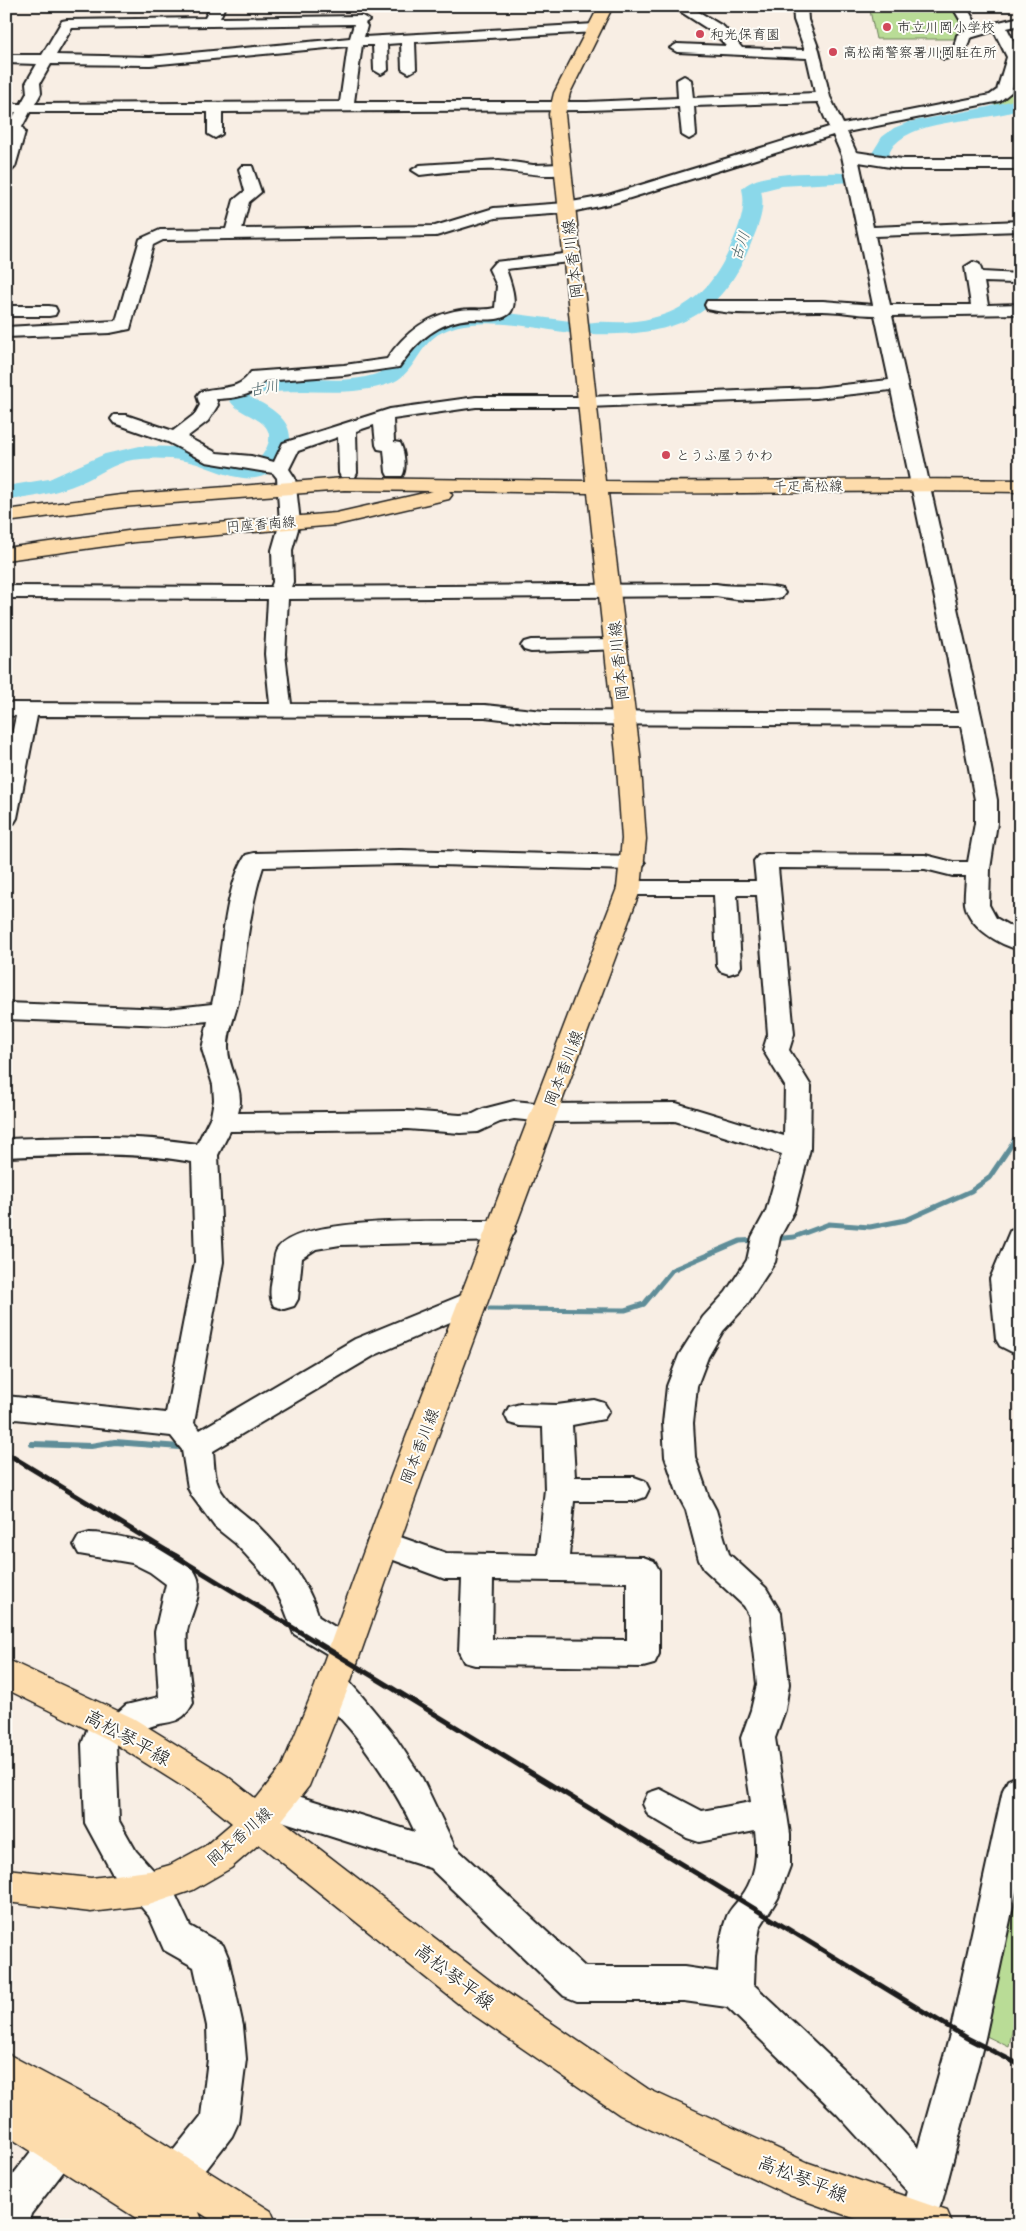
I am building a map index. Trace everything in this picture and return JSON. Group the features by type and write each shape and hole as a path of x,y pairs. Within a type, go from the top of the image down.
{"main road":[{"name":"岡本香川線","path":"6,1885 91,1895 149,1888 200,1869 218,1856 267,1813 296,1775 332,1686 383,1543 546,1113 631,876 633,830 624,717 601,508 596,486 562,169 558,107 562,93 601,17"},
{"name":"円座香南線","path":"6,516 121,501 288,488 416,484 596,486"},
{"name":"千疋高松線","path":"596,486 691,488 920,484 1020,486"},
{"name":"円座香南線","path":"6,554 135,536 336,519 432,496 513,486"},
{"name":"高松琴平線","path":"6,1673 113,1726 214,1787 267,1813 479,1996 555,2050 634,2102 878,2216 925,2222"},
{"path":"6,2072 82,2115 257,2225"},
{"path":"6,2112 184,2225"}],"street":[{"path":"208,22 213,18 218,6"},
{"path":"679,6 719,30 731,41 736,50"},
{"path":"800,6 801,20 813,54 823,97 850,156 971,720 986,800 986,823 978,870 977,905 987,923 1020,943"},
{"path":"959,6 974,32"},
{"path":"7,167 18,132 14,128 34,93 33,83 67,24 208,22 363,13 350,65 353,71 346,108"},
{"path":"6,59 150,61 268,48 408,39 601,17"},
{"path":"944,55 960,51 962,37 974,32 1020,21"},
{"path":"6,332 110,328 124,324 146,242 166,234 234,229 426,232 450,228 494,213 566,208 608,200 839,129 988,100 1004,92 1014,57 1000,25"},
{"path":"380,40 380,63 409,63 408,39"},
{"path":"677,48 813,54"},
{"path":"684,80 689,135"},
{"path":"6,108 213,104 346,108 558,107 823,97"},
{"path":"213,104 215,134"},
{"path":"850,156 902,164 1020,164"},
{"path":"420,170 466,166 499,166 533,170 562,169"},
{"path":"234,229 242,200 249,196 254,189 248,169"},
{"path":"249,196 270,196"},
{"path":"192,223 234,229"},
{"path":"866,232 1020,226"},
{"path":"175,438 202,417 209,405 206,396 213,393 230,393 248,386 254,383 257,376 344,370 393,363 418,332 432,322 452,316 495,315 503,310 505,286 497,272 497,269 502,265 572,258"},
{"path":"981,311 974,272 1014,273 1020,296"},
{"path":"713,306 746,308 823,306 884,310 981,311 1020,309"},
{"path":"6,311 49,311"},
{"path":"270,466 290,447 382,416 476,402 588,402 816,393 899,384"},
{"path":"382,416 385,445 393,447 395,472"},
{"path":"120,418 175,438 213,458 270,466 286,478 290,522 282,550 283,582 278,592 275,654 281,710"},
{"path":"347,428 348,473"},
{"path":"6,592 716,590 732,594 775,593"},
{"path":"531,646 616,645"},
{"path":"6,818 17,709 485,711 510,717 971,720"},
{"path":"345,1648 305,1625 300,1604 282,1573 246,1534 226,1518 203,1488 188,1436 209,1262 205,1155 212,1139 223,1122 228,1092 216,1059 215,1044 224,1011 243,893 254,860 400,857 626,861 631,876 725,888 768,888"},
{"path":"736,1991 737,1954 743,1920 754,1908 766,1887 773,1866 773,1834 758,1738 768,1710 773,1684 765,1613 755,1597 715,1560 702,1510 693,1495 680,1457 678,1423 682,1386 694,1355 713,1324 736,1299 761,1262 766,1237 780,1211 797,1149 798,1086 776,1050 781,1034 766,861 925,862 953,869 978,870"},
{"path":"725,888 729,966"},
{"path":"6,1011 167,1017 224,1011"},
{"path":"223,1122 407,1120 460,1124 478,1123 492,1115 514,1110 546,1113 676,1112 797,1149"},
{"path":"6,1148 115,1145 158,1147 205,1155"},
{"path":"284,1299 289,1254 309,1240 340,1235 401,1232 501,1232"},
{"path":"1020,1238 1004,1279 1010,1339 1020,1345"},
{"path":"6,1407 188,1436 365,1347 460,1306 472,1306"},
{"path":"520,1415 558,1416 594,1411"},
{"path":"552,1568 560,1489 558,1416"},
{"path":"560,1489 634,1489"},
{"path":"383,1543 445,1566 643,1570 643,1654 475,1652 478,1568"},
{"path":"90,1545 116,1545 136,1550 167,1565 182,1579 182,1591 172,1632 176,1703 164,1711 138,1715 113,1726 99,1744 102,1823 124,1862 149,1888 162,1905 177,1938 210,1957 226,2026 227,2059 219,2123 178,2175"},
{"path":"332,1686 350,1705 409,1786 432,1826 441,1856"},
{"path":"925,2222 928,2186 967,2038 1020,1790"},
{"path":"660,1804 700,1827 770,1813"},
{"path":"267,1813 441,1856 577,1984 684,1984 736,1991 780,2036 850,2101 928,2186"},
{"path":"8,2225 16,2203 59,2146"}],"green space":[{"path":"869,6 952,6 964,31 957,34 954,39 876,39"},
{"path":"1020,91 1020,100 997,109 999,107 990,102"},
{"path":"1020,1836 1020,1989 1009,2047 976,2031"}],"waterway":[{"name":"古川","path":"878,158 888,141 900,132 915,126 932,121 988,113 1020,103"},
{"name":"古川","path":"591,328 617,329 642,327 665,322 685,314 703,302 719,286 732,266 752,215 753,195 751,189 757,185 781,181 847,178"},
{"name":"古川","path":"6,493 57,484 113,459 140,453 186,454 230,469 246,472 254,471 262,468 272,458 280,442 279,433 276,426 264,414 240,400 239,396 243,390 260,386 278,385 348,385 383,379 401,366 425,335 439,326 455,321 474,318 495,318 570,327"},
{"path":"774,1239 794,1237 829,1224 870,1227 906,1220 971,1191 989,1178 1020,1132"},
{"path":"490,1309 625,1310 644,1304 672,1270 740,1241 758,1240"},
{"path":"32,1444 91,1446 115,1442 180,1447"}],"railway":[{"path":"6,1453 967,2038 1020,2065"}],"place":[{"name":"市立川岡小学校","path":"887,27"},
{"name":"和光保育園","path":"700,34"},
{"name":"高松南警察署川岡駐在所","path":"833,52"},
{"name":"とうふ屋うかわ","path":"666,455"}]}
